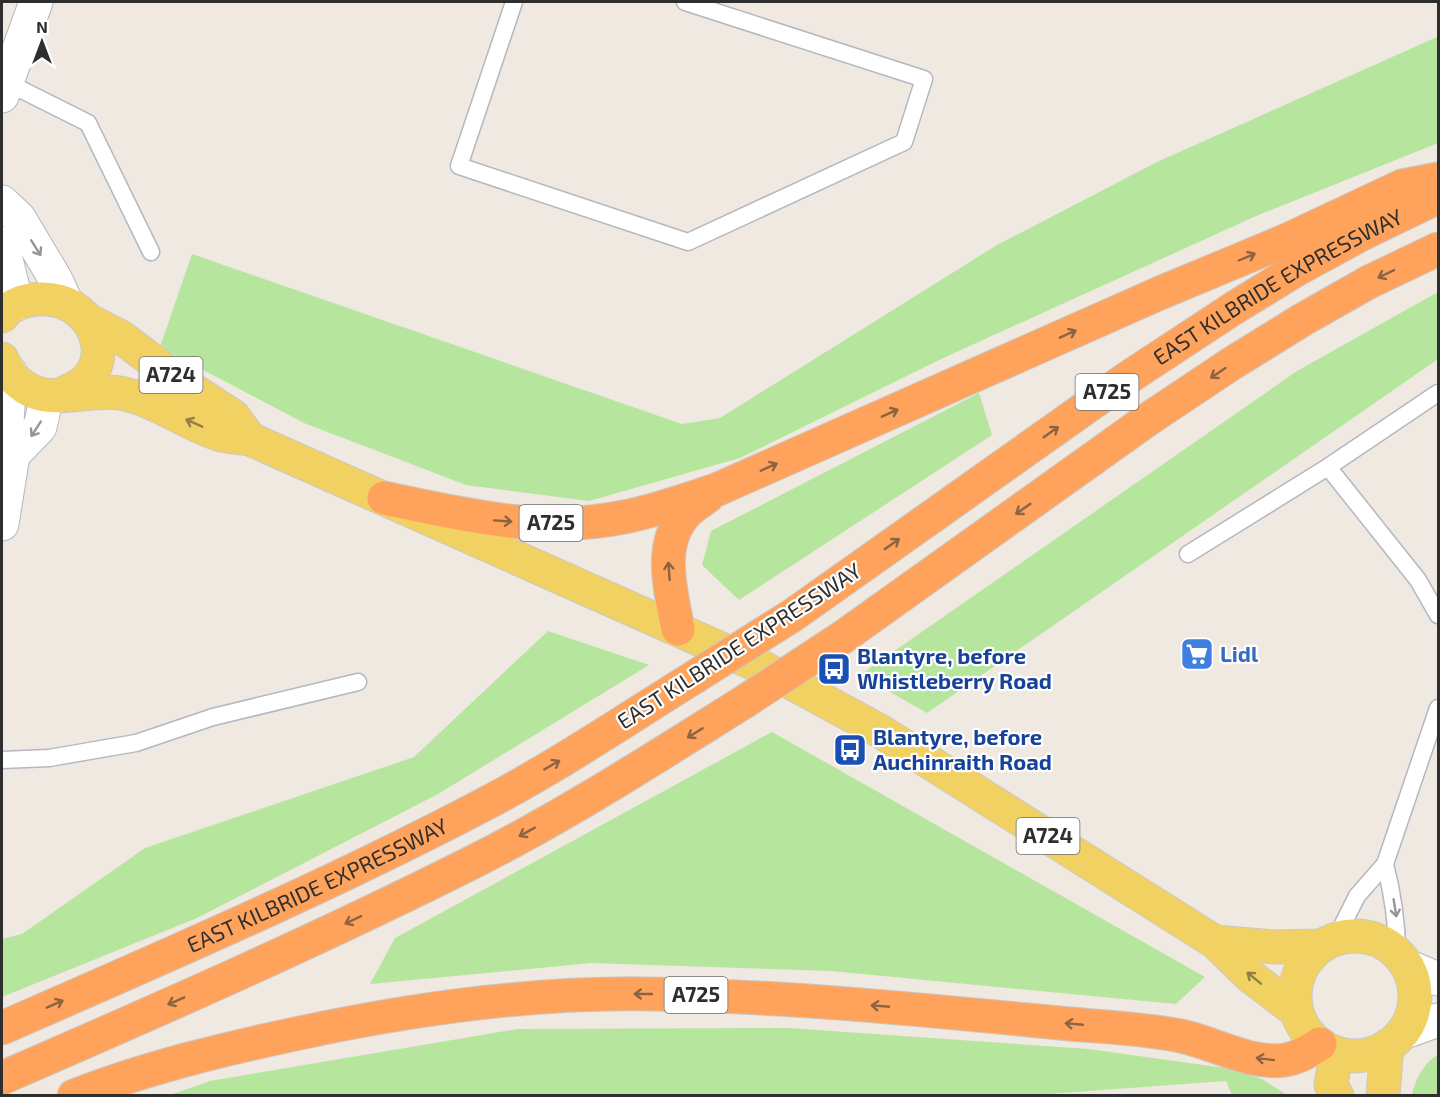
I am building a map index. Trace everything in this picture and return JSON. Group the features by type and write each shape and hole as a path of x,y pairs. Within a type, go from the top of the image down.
{"highway":[{"name":"A725","path":"384,498 491,520 537,524 579,523 622,518 663,507 716,490 1160,293 1285,241 1402,186 1438,179"},
{"name":"EAST KILBRIDE EXPRESSWAY","path":"2,1028 308,892 485,804 588,744 793,615 1119,384 1234,308 1296,270 1362,234 1438,197"},
{"name":"EAST KILBRIDE EXPRESSWAY","path":"2,1078 322,936 477,860 617,780 744,702 843,637 1147,420 1231,364 1369,282 1438,249"},
{"name":"A725","path":"678,629 668,570 669,548 677,526 688,512 716,490"},
{"name":"A725","path":"74,1095 160,1066 354,1021 452,1006 537,997 646,994 856,1004 1098,1026 1180,1036 1268,1060 1288,1060 1328,1049"}],"main road":[{"name":"A724","path":"7,308 45,299 77,312 121,337 182,383 233,416 250,439"},
{"path":"6,365 20,384 53,396 78,387 94,369 98,355 98,341 95,331 77,312"},
{"name":"A724","path":"53,396 100,391 121,393 218,434 250,439 766,669 880,731 1215,942 1250,976 1296,1011 1305,1030 1328,1049"},
{"name":"A724","path":"1215,942 1275,947 1328,942 1358,936 1379,941 1402,960"},
{"path":"1296,1011 1296,982 1305,962 1328,942"},
{"path":"1383,1095 1394,1040 1411,1018 1414,1000 1413,983 1402,960"},
{"path":"1328,1049 1349,1056 1362,1055 1394,1040"},
{"path":"1328,1049 1332,1068 1331,1085 1337,1095"}],"street":[{"path":"4,89 36,2"},
{"path":"2,202 19,218 77,312"},
{"path":"2,243 7,308"},
{"path":"2,524 14,456 8,436 6,365"},
{"path":"14,456 39,427 53,396"},
{"path":"1402,960 1438,979"},
{"path":"1394,1040 1438,1020"}],"lane":[{"path":"514,2 459,166 688,242 904,142 924,79 685,2"},
{"path":"4,89 88,123 151,252"},
{"path":"1188,554 1328,467 1438,393"},
{"path":"1328,467 1418,580 1438,615"},
{"path":"2,760 49,758 136,743 213,717 358,682"},
{"path":"1328,942 1357,896 1385,864 1438,708"},
{"path":"1418,766 1438,756"},
{"path":"1385,864 1395,903 1402,960"}],"green space":[{"path":"1438,34 1438,143 1256,216 941,359 740,458 589,501 466,485 304,423 160,347 192,254 682,424 720,418 997,245 1157,162 1437,37"},
{"path":"1438,292 1438,359 927,713 860,675 1297,371"},
{"path":"979,393 992,435 739,600 702,565 711,531"},
{"path":"548,631 649,665 438,794 197,918 2,997 2,939 22,934 145,848 414,757"},
{"path":"772,732 1205,977 1176,1004 831,971 591,963 370,984 395,938"},
{"path":"788,1028 1089,1049 1232,1069 1262,1079 1287,1095 1232,1095 1226,1081 1020,1096 167,1096 210,1081 517,1029"},
{"path":"1438,1055 1438,1095 1412,1095 1421,1072 1428,1062"}],"place":[{"name":"Lidl","path":"1197,654"},
{"name":"Blantyre, before Whistleberry Road","path":"834,669"},
{"name":"Blantyre, before Auchinraith Road","path":"850,750"}]}
